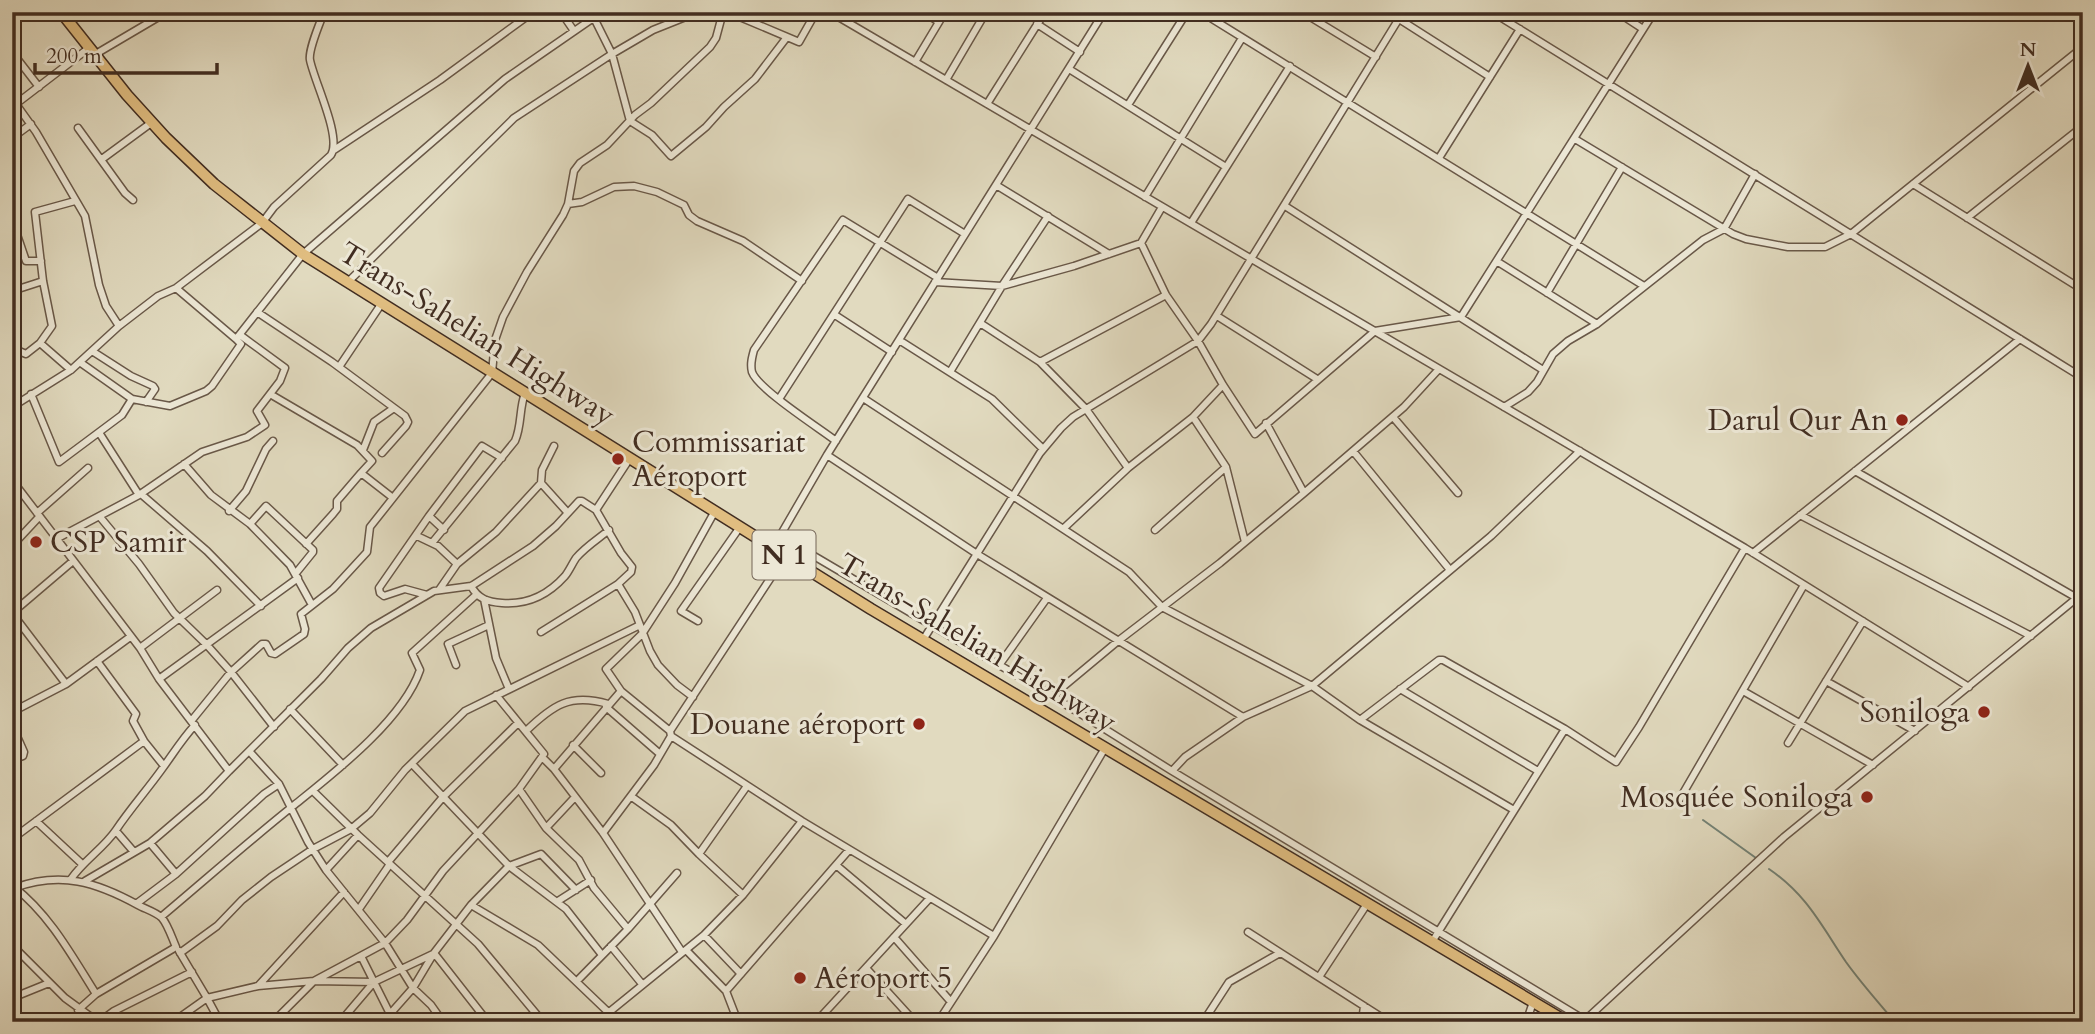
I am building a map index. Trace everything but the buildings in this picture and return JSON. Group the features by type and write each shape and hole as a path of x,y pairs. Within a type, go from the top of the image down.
{"highway":[{"name":"Trans-Sahelian Highway","path":"61,12 151,123 214,184 303,254 923,640 1567,1022"}],"street":[{"path":"119,326 106,306 99,285 85,216 31,124 14,106 92,51 167,12"},
{"path":"324,12 309,57 334,150"},
{"path":"12,407 71,370 119,326 158,296 176,288 262,223 274,206 303,183 334,150 431,87 533,12"},
{"path":"561,12 574,31"},
{"path":"238,337 303,254 505,79 574,31 592,15 602,12"},
{"path":"348,282 514,118 653,30 698,12"},
{"path":"72,879 81,863 116,831 125,814 164,766 231,672 262,644 266,644 271,653 275,654 304,634 300,616 351,572 367,552 370,527 492,373 495,340 503,317 568,204 574,171 580,163 607,145 710,47 725,12 796,41 802,40 816,12"},
{"path":"830,12 1745,548 1969,687"},
{"path":"923,12 939,22"},
{"path":"915,62 945,12"},
{"path":"946,80 986,12"},
{"path":"987,104 1045,12"},
{"path":"773,548 827,455 1104,12"},
{"path":"1128,105 1188,12"},
{"path":"1201,12 1644,286"},
{"path":"1302,12 1376,57"},
{"path":"1388,12 1490,77"},
{"path":"923,640 1043,449 1067,422 1198,341 1252,260 1403,12"},
{"path":"1493,12 2083,378"},
{"path":"1617,12 1643,29"},
{"path":"1141,243 1166,295 1198,341 1255,434 1375,331 1461,317 1654,12"},
{"path":"592,15 612,54 630,121 652,135 671,156 706,127 755,79 787,37"},
{"path":"1037,24 1080,52"},
{"path":"1439,158 1520,29"},
{"path":"1145,197 1242,38"},
{"path":"1575,139 1724,229 1746,239 1788,247 1825,247 1851,234 2083,47"},
{"path":"12,52 39,87"},
{"path":"1191,223 1290,66"},
{"path":"1069,69 1226,167"},
{"path":"102,159 151,123"},
{"path":"12,138 31,124"},
{"path":"1967,218 2083,125"},
{"path":"78,128 125,193 133,200"},
{"path":"1547,293 1622,167"},
{"path":"1504,407 1528,392 1553,354 1577,335 1597,324 1703,240 1724,229 1755,174"},
{"path":"1913,184 2083,290"},
{"path":"996,185 1109,254"},
{"path":"568,204 582,202 614,187 634,186 657,192 684,205 689,215 697,221 743,241 802,281"},
{"path":"779,399 908,200 965,234"},
{"path":"12,348 28,354 52,326 43,281 35,212 75,201"},
{"path":"836,441 755,379 751,366 752,357 843,220 937,280 1002,286 1141,243 1161,206"},
{"path":"1285,206 1543,370"},
{"path":"950,372 1048,216"},
{"path":"12,220 26,261 41,261"},
{"path":"1498,262 1597,324"},
{"path":"12,291 43,281"},
{"path":"56,538 140,494 202,452 247,437 265,425 257,411 285,372 284,365 238,337 176,288"},
{"path":"1040,362 1166,295"},
{"path":"339,368 382,303"},
{"path":"257,312 405,416 408,422 382,453"},
{"path":"835,315 892,352"},
{"path":"1217,316 1317,379"},
{"path":"980,323 1040,362 1086,409 1128,468"},
{"path":"80,363 132,399 170,406 212,386 241,344 238,337"},
{"path":"1753,553 2020,339"},
{"path":"899,340 1002,407 1043,449"},
{"path":"40,343 71,370"},
{"path":"92,351 131,376 153,386 155,389 146,402"},
{"path":"1052,696 1304,493 1393,417 1439,369"},
{"path":"1064,528 1128,468 1193,417 1223,385"},
{"path":"432,543 502,458 518,433 520,408 525,393"},
{"path":"32,394 59,462 100,434 122,415 132,399"},
{"path":"270,394 352,442 363,450 372,462 337,501 337,509 306,544"},
{"path":"863,398 1129,572 1162,607 1312,686 1360,720 1514,810"},
{"path":"363,450 374,422 394,408"},
{"path":"1193,417 1226,467 1245,542"},
{"path":"1393,417 1458,493"},
{"path":"1266,424 1304,493"},
{"path":"100,434 140,494 206,551 261,606"},
{"path":"229,511 246,491 266,449 273,441"},
{"path":"427,595 405,589 384,596 379,591 429,516 482,446 502,458"},
{"path":"439,590 457,564 496,531 541,483 542,470 554,446"},
{"path":"1353,451 1450,570"},
{"path":"1172,771 1185,757 1243,717 1312,686 1491,536 1580,451"},
{"path":"827,455 977,554 1243,717"},
{"path":"596,510 630,458"},
{"path":"184,464 211,495 250,524 297,576 312,605"},
{"path":"1155,530 1226,467"},
{"path":"12,546 38,515 88,468"},
{"path":"780,536 1000,664 1584,1021 1784,837 2080,596 1855,471"},
{"path":"361,473 393,498"},
{"path":"12,480 140,648 159,679 229,771"},
{"path":"541,483 568,513"},
{"path":"85,881 150,843 205,796 359,637 427,595 439,590 471,586 533,546 580,500 596,510 632,567 631,572 618,584 541,632"},
{"path":"159,679 261,606 297,576 313,552 266,506 250,524"},
{"path":"715,512 675,583 642,634 606,668 621,691 670,734 747,786 929,899 994,936"},
{"path":"1800,515 2031,636"},
{"path":"429,516 444,530"},
{"path":"100,517 180,619 231,672 274,727"},
{"path":"698,621 681,611 740,527"},
{"path":"471,586 476,595 484,599 511,603 538,597 552,588 576,558 609,530"},
{"path":"417,536 432,543 457,564"},
{"path":"1360,720 1439,660 1443,660 1565,729 1616,762 1745,548"},
{"path":"603,833 632,797 785,556"},
{"path":"66,684 12,613 74,561"},
{"path":"618,584 659,665 677,685 693,697"},
{"path":"1678,802 1804,585"},
{"path":"140,648 217,590"},
{"path":"161,917 363,747 406,699 420,671 412,653 476,595"},
{"path":"1000,664 1047,597"},
{"path":"484,599 496,658 509,689"},
{"path":"1788,743 1863,621"},
{"path":"456,664 449,644 489,625"},
{"path":"80,1014 96,994 217,926 242,900 271,877 313,849 351,829 370,813 412,764 465,711 640,625"},
{"path":"12,712 66,684 130,637"},
{"path":"97,661 136,714 133,723 164,766"},
{"path":"1826,681 1915,731"},
{"path":"1401,689 1538,771"},
{"path":"554,769 621,691"},
{"path":"1743,691 1873,765"},
{"path":"273,1022 314,981 385,943 443,871 519,789 542,757 544,754 496,695"},
{"path":"526,731 565,700 596,700 607,705 660,754"},
{"path":"1059,720 1070,708"},
{"path":"290,709 343,765"},
{"path":"359,909 389,863 443,797 518,723"},
{"path":"12,725 24,752 23,756 12,760"},
{"path":"1432,942 1565,729"},
{"path":"12,839 144,741"},
{"path":"573,745 601,773"},
{"path":"938,1022 994,936 1105,748"},
{"path":"249,751 279,784 326,870 385,943 413,988 431,1005 443,1022"},
{"path":"542,757 603,833 649,904 684,951 726,991 738,1022"},
{"path":"412,764 509,866 558,901 602,955"},
{"path":"136,904 176,874 264,794 279,784"},
{"path":"699,854 747,786"},
{"path":"519,789 546,828 579,860 603,899 628,929"},
{"path":"313,791 478,944 543,1022"},
{"path":"546,828 575,796"},
{"path":"632,797 671,825 743,895"},
{"path":"36,821 81,863"},
{"path":"471,905 538,945 578,981 604,1018 704,935 743,895 802,821"},
{"path":"116,831 134,852"},
{"path":"326,870 358,835"},
{"path":"150,843 176,874"},
{"path":"726,991 849,850"},
{"path":"383,1022 389,1012 413,988 434,953 471,905 509,866 541,854 576,890"},
{"path":"836,865 906,925"},
{"path":"578,981 677,873"},
{"path":"13,887 48,880 85,881 161,917 220,1022"},
{"path":"558,901 591,880"},
{"path":"13,887 51,924 96,994"},
{"path":"258,986 344,892"},
{"path":"821,1020 929,899"},
{"path":"1319,977 1367,904"},
{"path":"1248,932 1390,1022"},
{"path":"704,935 741,974"},
{"path":"894,937 951,1002"},
{"path":"12,944 80,1014 99,1022 114,1011 192,972"},
{"path":"611,946 642,985"},
{"path":"340,1022 374,982 434,953"},
{"path":"434,953 488,1022"},
{"path":"1203,1022 1229,982 1280,953"},
{"path":"360,956 389,1012 399,1022"},
{"path":"866,968 915,1022"},
{"path":"173,1022 207,998 258,986 314,981 374,982"},
{"path":"12,998 49,983"},
{"path":"1533,1002 1529,1014 1537,1022"},
{"path":"1362,1022 1364,1006"}],"waterway":[{"path":"1703,820 1756,858"},
{"path":"1769,869 1794,889 1821,923 1852,970 1895,1022"}],"place":[{"name":"Darul Qur An","path":"1902,420"},
{"name":"Commissariat Aéroport","path":"618,459"},
{"name":"CSP Samir","path":"36,542"},
{"name":"Soniloga","path":"1984,712"},
{"name":"Douane aéroport","path":"919,724"},
{"name":"Mosquée Soniloga","path":"1867,797"},
{"name":"Aéroport 5","path":"800,978"}]}
